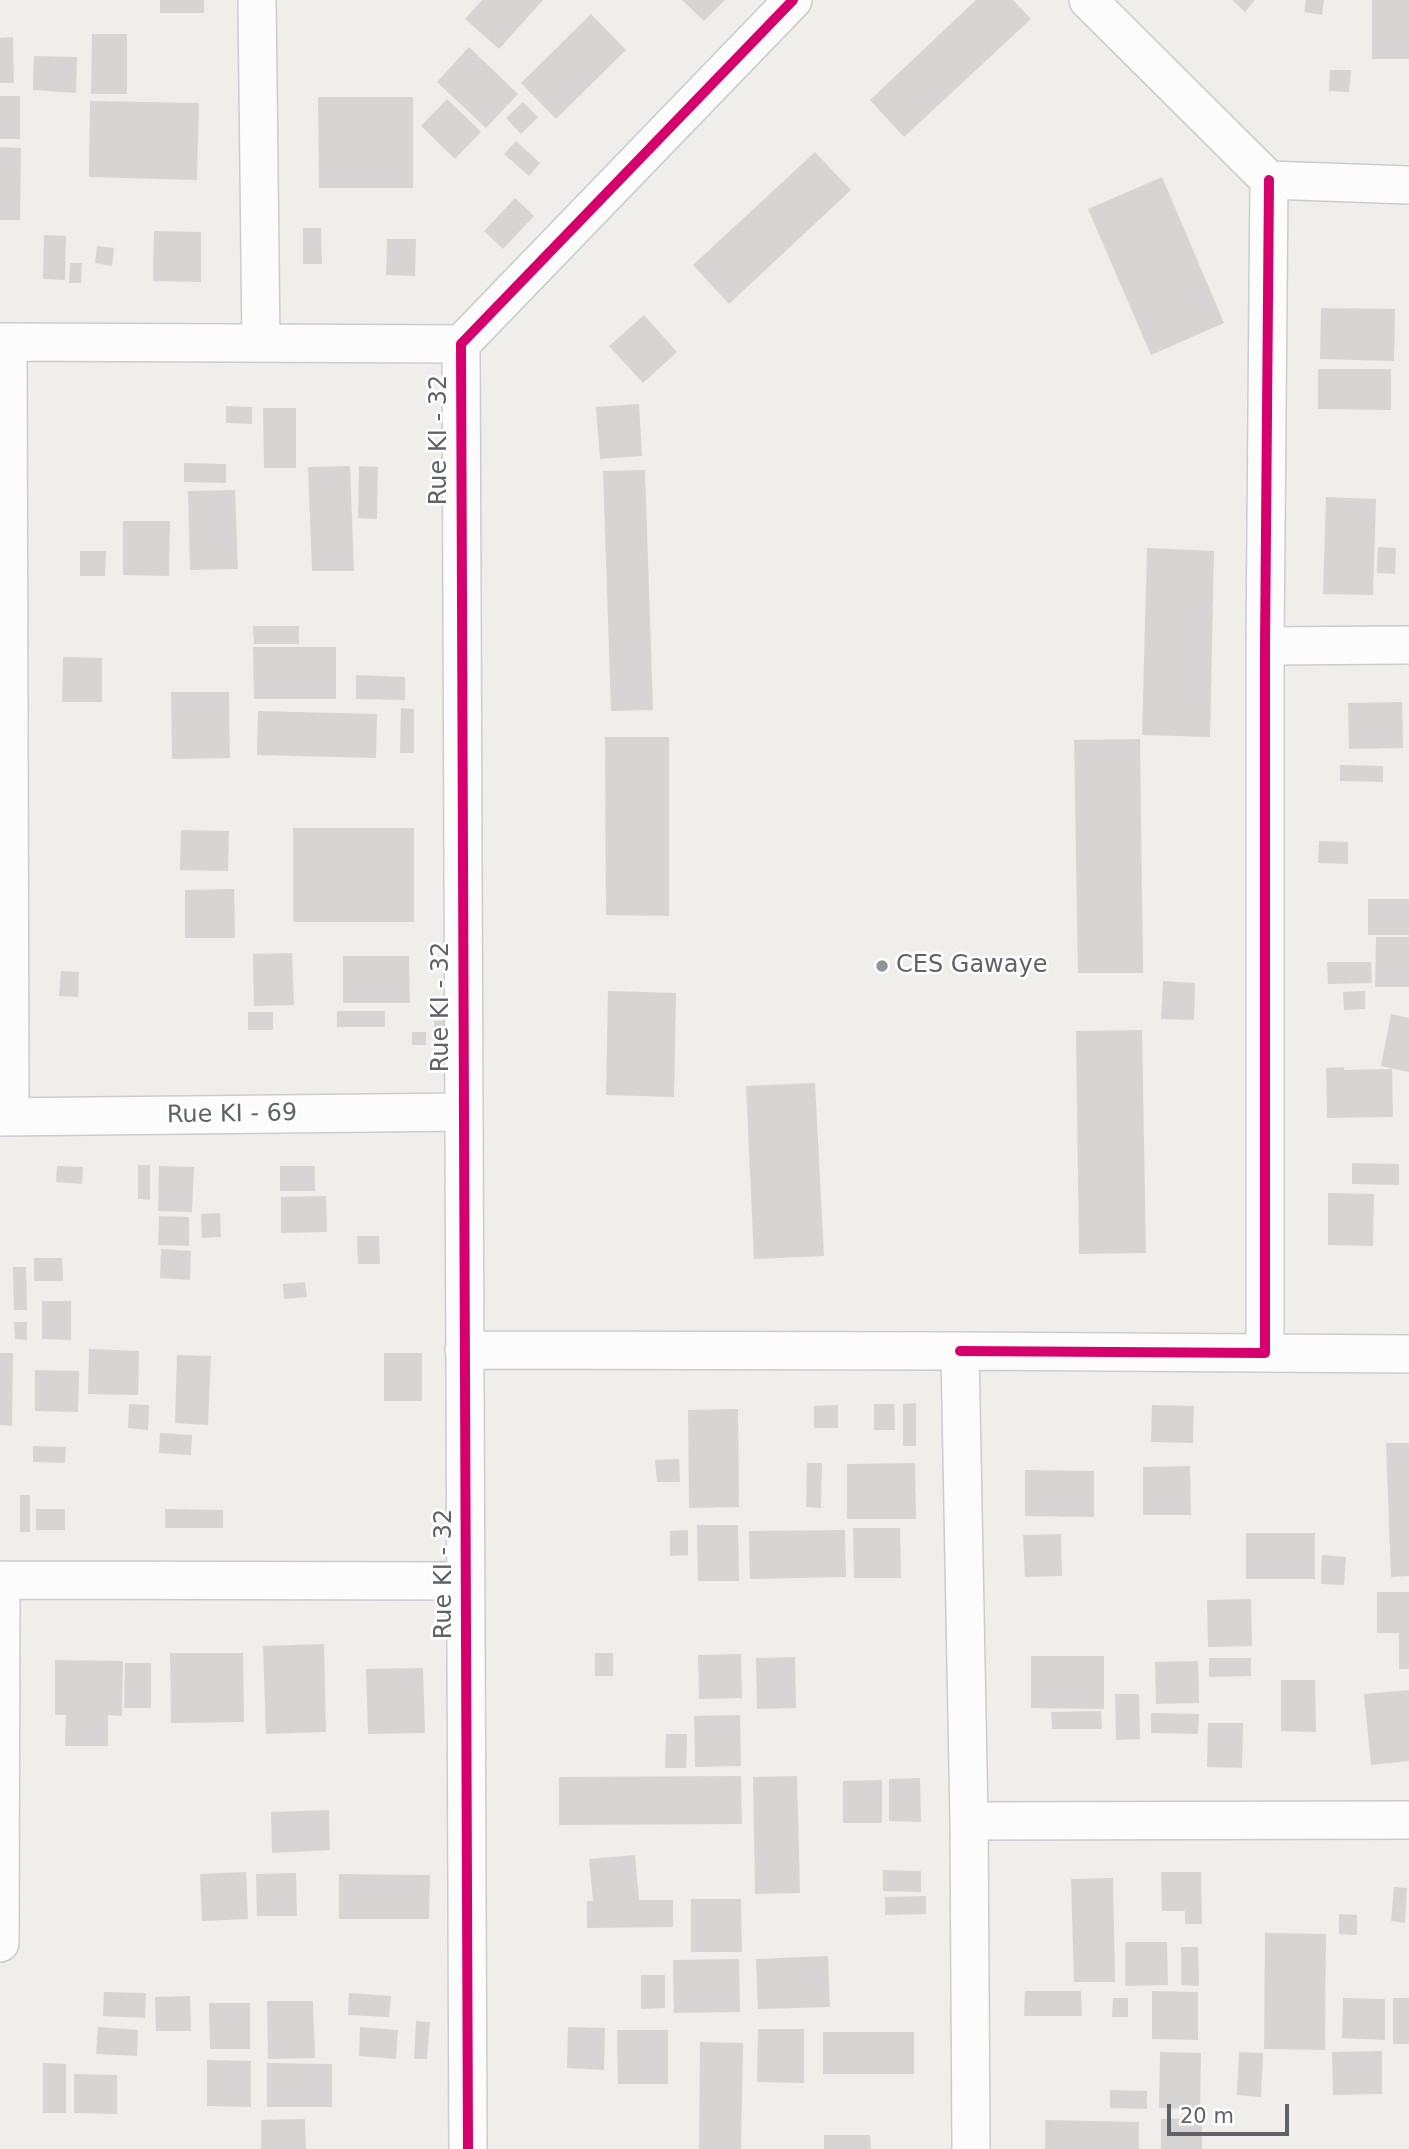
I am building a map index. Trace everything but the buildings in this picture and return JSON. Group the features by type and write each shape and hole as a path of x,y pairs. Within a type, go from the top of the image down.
{"street":[{"path":"257,0 261,343"},
{"name":"Rue KI - 32","path":"468,2149 461,344 793,0"},
{"path":"1088,0 1269,180 1409,185"},
{"path":"1265,1353 1265,646 1269,180"},
{"path":"5,1117 4,342 461,344"},
{"path":"1265,646 1409,646"},
{"name":"Rue KI - 69","path":"5,1117 464,1112"},
{"path":"464,1350 1409,1354"},
{"path":"960,1351 969,1821 971,2149"},
{"path":"0,1943 1,1580 466,1581"},
{"path":"969,1821 1409,1820"}],"cycle path":[{"path":"468,2149 461,344 793,0"},
{"path":"960,1351 1265,1353 1265,646 1269,180"}],"place":[{"name":"CES Gawaye","path":"882,966"}]}
